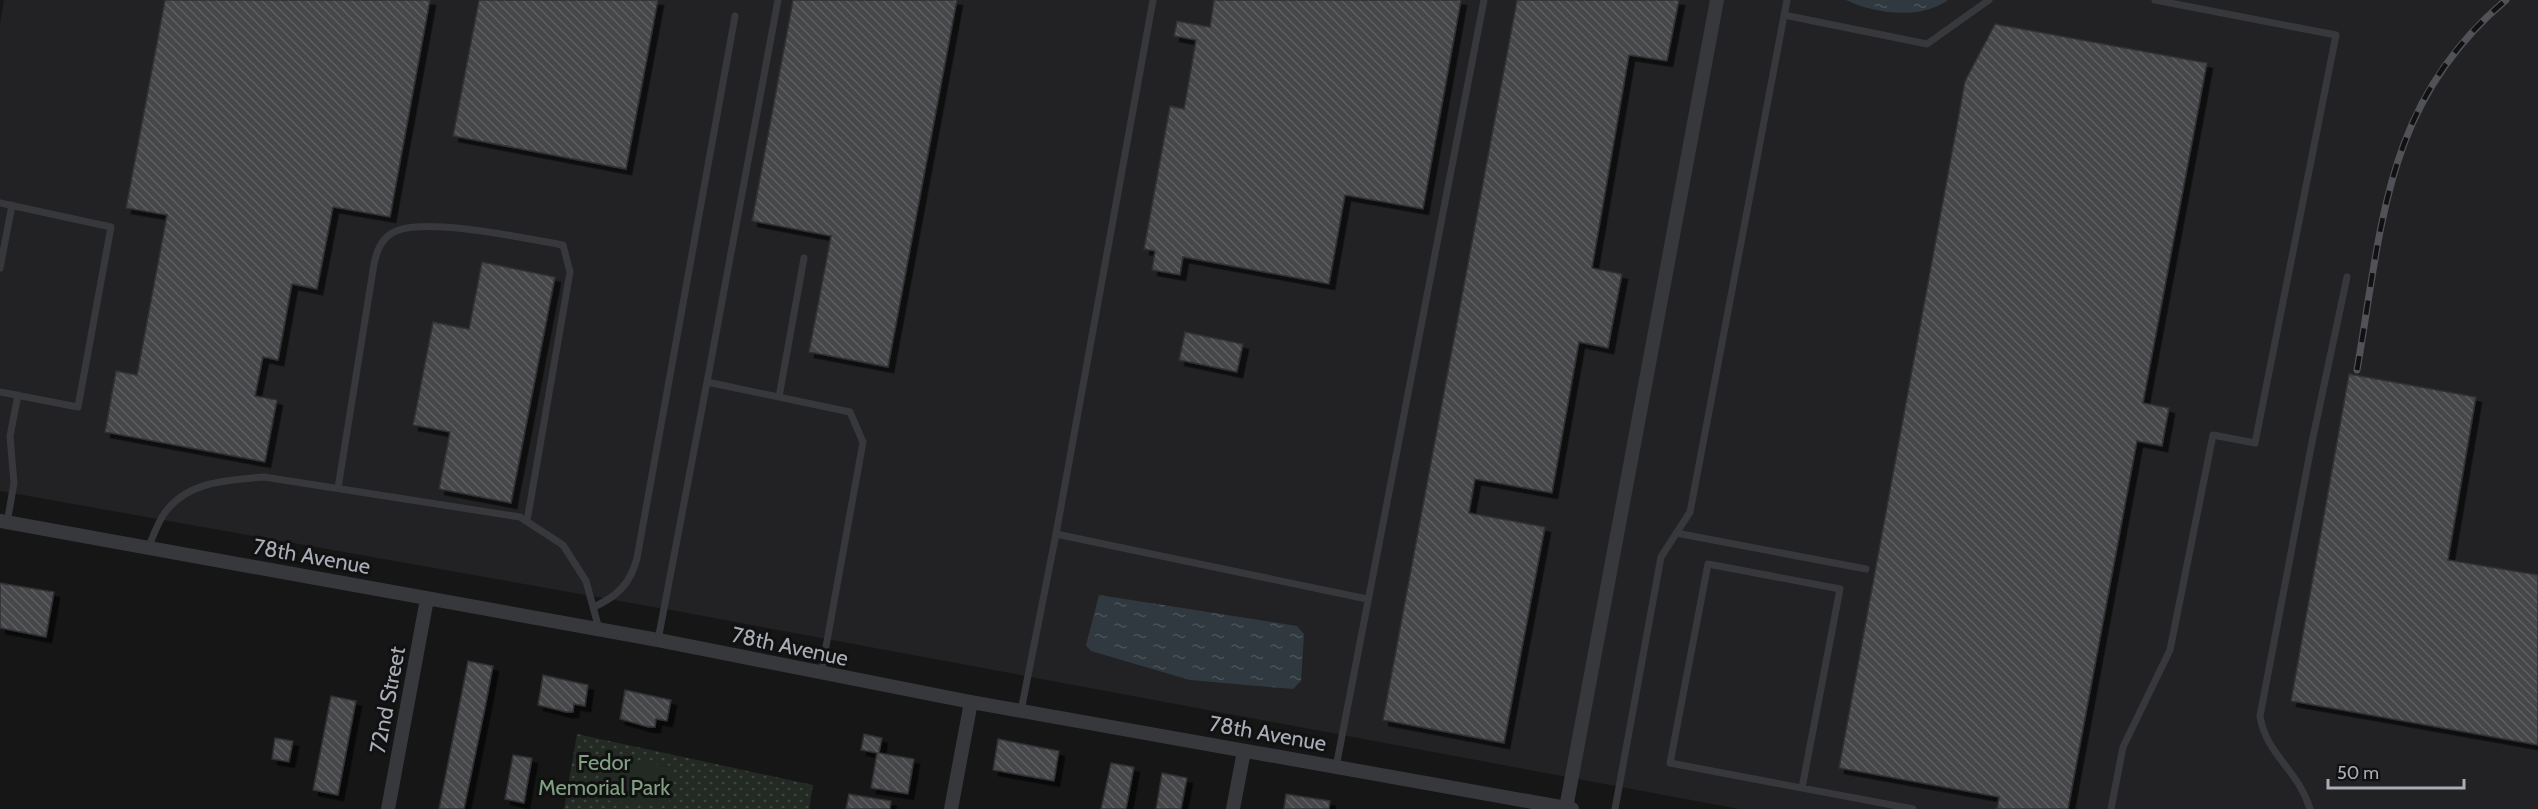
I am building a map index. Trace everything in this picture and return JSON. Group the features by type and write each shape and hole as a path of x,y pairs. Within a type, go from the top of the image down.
{"street":[{"path":"1569,808 1717,0"},
{"name":"78th Avenue","path":"4,522 599,629 821,674 1336,767 1517,804 1569,808"},
{"name":"72nd Street","path":"388,809 427,599"},
{"path":"951,809 971,702"},
{"path":"1233,809 1244,751"}],"lane":[{"path":"658,640 778,0"},
{"path":"1021,711 1056,534 1153,0"},
{"path":"1336,767 1484,0"},
{"path":"1615,809 1660,557 1690,512 1787,0"},
{"path":"1784,15 1927,44 1989,0"},
{"path":"2111,809 2123,747 2170,650 2213,435 2254,443 2336,35 2155,0"},
{"path":"594,607 621,591 628,583 637,558 735,16"},
{"path":"0,202 111,227 78,407 0,392"},
{"path":"0,268 12,205"},
{"path":"338,488 374,264 377,250 383,240 394,232 411,226 443,226 563,245 570,272 527,521"},
{"path":"779,397 804,258"},
{"path":"2310,809 2304,790 2295,776 2269,746 2260,716 2309,454 2347,278"},
{"path":"707,382 850,412 863,442 821,674"},
{"path":"4,522 14,483 10,436 18,395"},
{"path":"148,548 164,513 181,496 203,484 264,477 520,517 563,546 586,581 599,629"},
{"path":"1676,533 1866,568"},
{"path":"1056,534 1367,599"},
{"path":"1802,788 1840,589 1708,564 1670,763 1802,788 1913,809"}],"shaded area":[{"path":"4,0 2538,0 2538,809 1739,809 682,612 0,491 0,24"}],"green space":[{"name":"Fedor Memorial Park","path":"577,734 813,785 809,809 564,809"},
{"path":"606,759 673,766 669,806 602,800"}],"water":[{"path":"1846,0 1948,0 1925,10 1898,13 1870,9"},
{"path":"1099,595 1297,626 1304,634 1301,681 1293,689 1190,680 1091,651 1086,645"}],"building":[{"path":"165,0 430,0 390,217 333,207 317,289 292,284 278,360 263,357 255,396 277,400 265,462 105,432 116,371 137,375 167,215 126,208"},
{"path":"479,0 658,0 626,169 453,136"},
{"path":"793,0 957,0 888,367 809,352 831,236 752,221"},
{"path":"1214,0 1461,0 1423,209 1345,195 1329,284 1183,257 1180,275 1152,270 1155,251 1144,249 1170,106 1184,109 1196,40 1174,36 1177,21 1210,27"},
{"path":"1517,0 1679,0 1667,61 1629,55 1592,268 1622,274 1608,348 1579,342 1552,493 1475,479 1469,513 1545,527 1504,743 1383,720"},
{"path":"1995,24 2207,63 2143,403 2169,408 2162,446 2137,441 2068,809 1997,809 1999,797 1839,768 1965,81"},
{"path":"482,262 555,277 511,503 439,489 450,432 413,425 433,322 469,329"},
{"path":"1185,332 1243,344 1237,372 1179,360"},
{"path":"2349,374 2476,397 2448,560 2538,575 2538,745 2291,701"},
{"path":"0,583 54,592 46,637 0,628"},
{"path":"468,661 493,666 485,708 464,809 439,809"},
{"path":"543,675 588,685 585,706 574,704 573,712 566,712 538,705"},
{"path":"625,690 671,700 667,721 656,719 655,727 648,727 620,719"},
{"path":"331,696 356,701 338,795 313,790"},
{"path":"864,734 882,738 879,753 914,759 908,794 871,788 877,753 861,750"},
{"path":"275,738 293,741 289,762 272,759"},
{"path":"998,739 1059,751 1054,781 993,770"},
{"path":"513,755 532,758 524,803 505,799"},
{"path":"1111,763 1134,767 1126,809 1101,809"},
{"path":"1162,773 1187,778 1181,809 1156,809"},
{"path":"849,794 891,801 890,809 846,809"},
{"path":"1286,794 1330,801 1329,809 1284,809"}],"railway":[{"path":"2357,370 2383,216 2395,169 2412,123 2435,80 2466,39 2506,0"}]}
